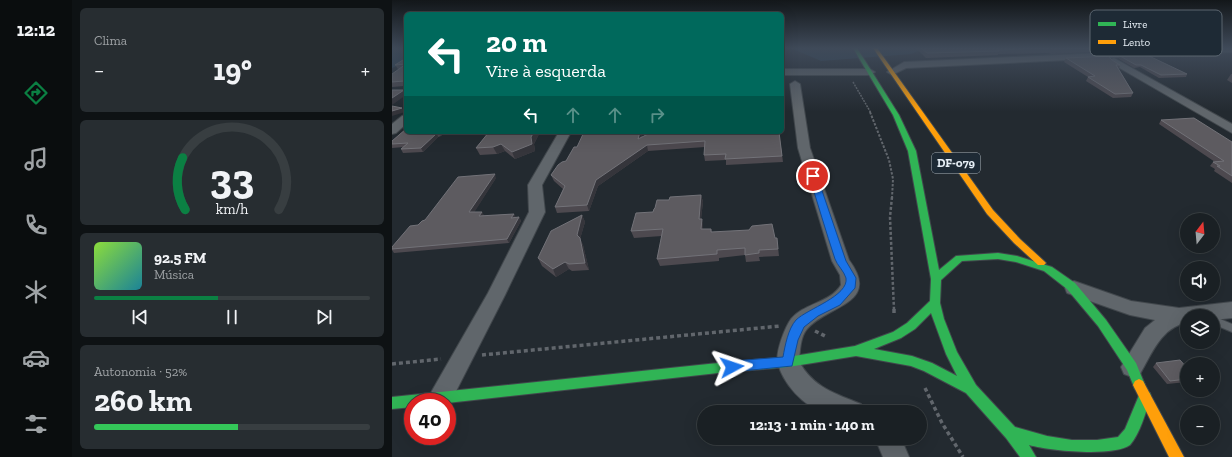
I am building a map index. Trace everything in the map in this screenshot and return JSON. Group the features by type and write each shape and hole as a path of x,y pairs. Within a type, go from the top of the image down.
{"main road":[{"name":"DF-079","path":"868,69 896,115 911,149 918,175 919,189 936,278 934,303 938,319 952,354 971,389 1011,433 1029,457"},
{"name":"DF-079","path":"890,69 990,212 1017,241 1048,269 1071,286 1102,323 1132,368 1145,397 1177,457"},
{"name":"DF-079","path":"936,278 959,258 998,256 1018,259 1048,269"},
{"path":"456,396 718,368 788,362 856,351 896,335 911,326 934,303"},
{"path":"856,351 912,361 928,367 971,389"},
{"path":"1011,433 1052,444 1088,448 1106,447 1122,443 1132,431 1145,397"},
{"path":"392,404 404,403"}],"street":[{"path":"892,72 897,69"},
{"path":"1128,69 1232,129"},
{"path":"836,405 811,393 800,383 788,362 792,340 800,324 843,296 849,288 851,278 841,261 804,148 788,78 848,71 870,72"},
{"path":"392,130 404,120"},
{"path":"444,393 496,295 537,212 538,204 534,192 535,186 564,134"},
{"path":"1071,286 1130,308 1179,316"},
{"path":"1220,313 1232,310"},
{"path":"1132,368 1152,334 1158,328 1179,316"},
{"path":"892,445 896,457"}],"lane":[{"path":"1220,323 1232,328"}],"path":[{"path":"848,71 872,115 889,160 893,180 890,216 894,322 896,335"},
{"path":"392,364 800,324 825,336 833,335"},
{"path":"912,361 942,423 963,457"}],"building":[{"path":"399,69 404,69 404,81 392,82 392,74"},
{"path":"1084,69 1119,69 1133,93 1115,94 1088,77 1095,76"},
{"path":"1150,69 1177,69 1187,74 1161,75"},
{"path":"392,90 404,90 392,98"},
{"path":"392,106 402,108 392,111"},
{"path":"1194,118 1232,142 1232,176 1213,162 1224,161 1161,120"},
{"path":"404,131 404,134 436,134 421,148 401,149 408,143 392,144 392,141"},
{"path":"487,134 533,134 531,137 532,144 512,152 501,144 493,147 476,148"},
{"path":"583,134 639,134 638,139 648,134 779,134 782,156 725,159 726,154 704,155 705,141 647,145 596,180 587,205 555,207 565,186 551,175 558,165 566,161 574,147 577,147"},
{"path":"495,174 469,212 482,212 479,216 514,214 511,218 519,217 507,239 392,249 392,247 410,226 418,225 425,220 458,177"},
{"path":"701,195 699,219 702,219 701,229 711,229 711,232 749,230 752,226 772,224 775,238 777,238 778,249 759,250 759,253 745,255 745,248 717,250 717,254 657,259 663,229 631,231 636,213 653,212 657,200 669,200 670,197"},
{"path":"582,215 577,235 580,238 585,263 569,264 565,262 553,269 538,258 551,231"},
{"path":"1180,360 1180,380 1170,381 1156,363"}],"traffic: fast":[{"path":"868,69 896,115 912,151 936,279 935,303 938,319 952,354 971,389 1011,433 1029,457"},
{"path":"936,279 959,258 998,256 1017,259 1048,269 1071,286 1102,323 1132,367 1139,385"},
{"path":"392,403 718,368 788,362 856,351 897,335 911,326 935,303"},
{"path":"856,351 912,361 928,367 971,389"},
{"path":"1011,433 1047,443 1072,447 1097,448 1119,444 1122,443 1130,434 1145,397"}],"traffic: slow":[{"path":"890,69 990,212 1017,241 1041,263"},
{"path":"1139,385 1177,457"}],"route":[{"path":"732,367 788,362 792,340 800,324 814,313 836,302 849,288 851,278 841,261 813,176"}]}
